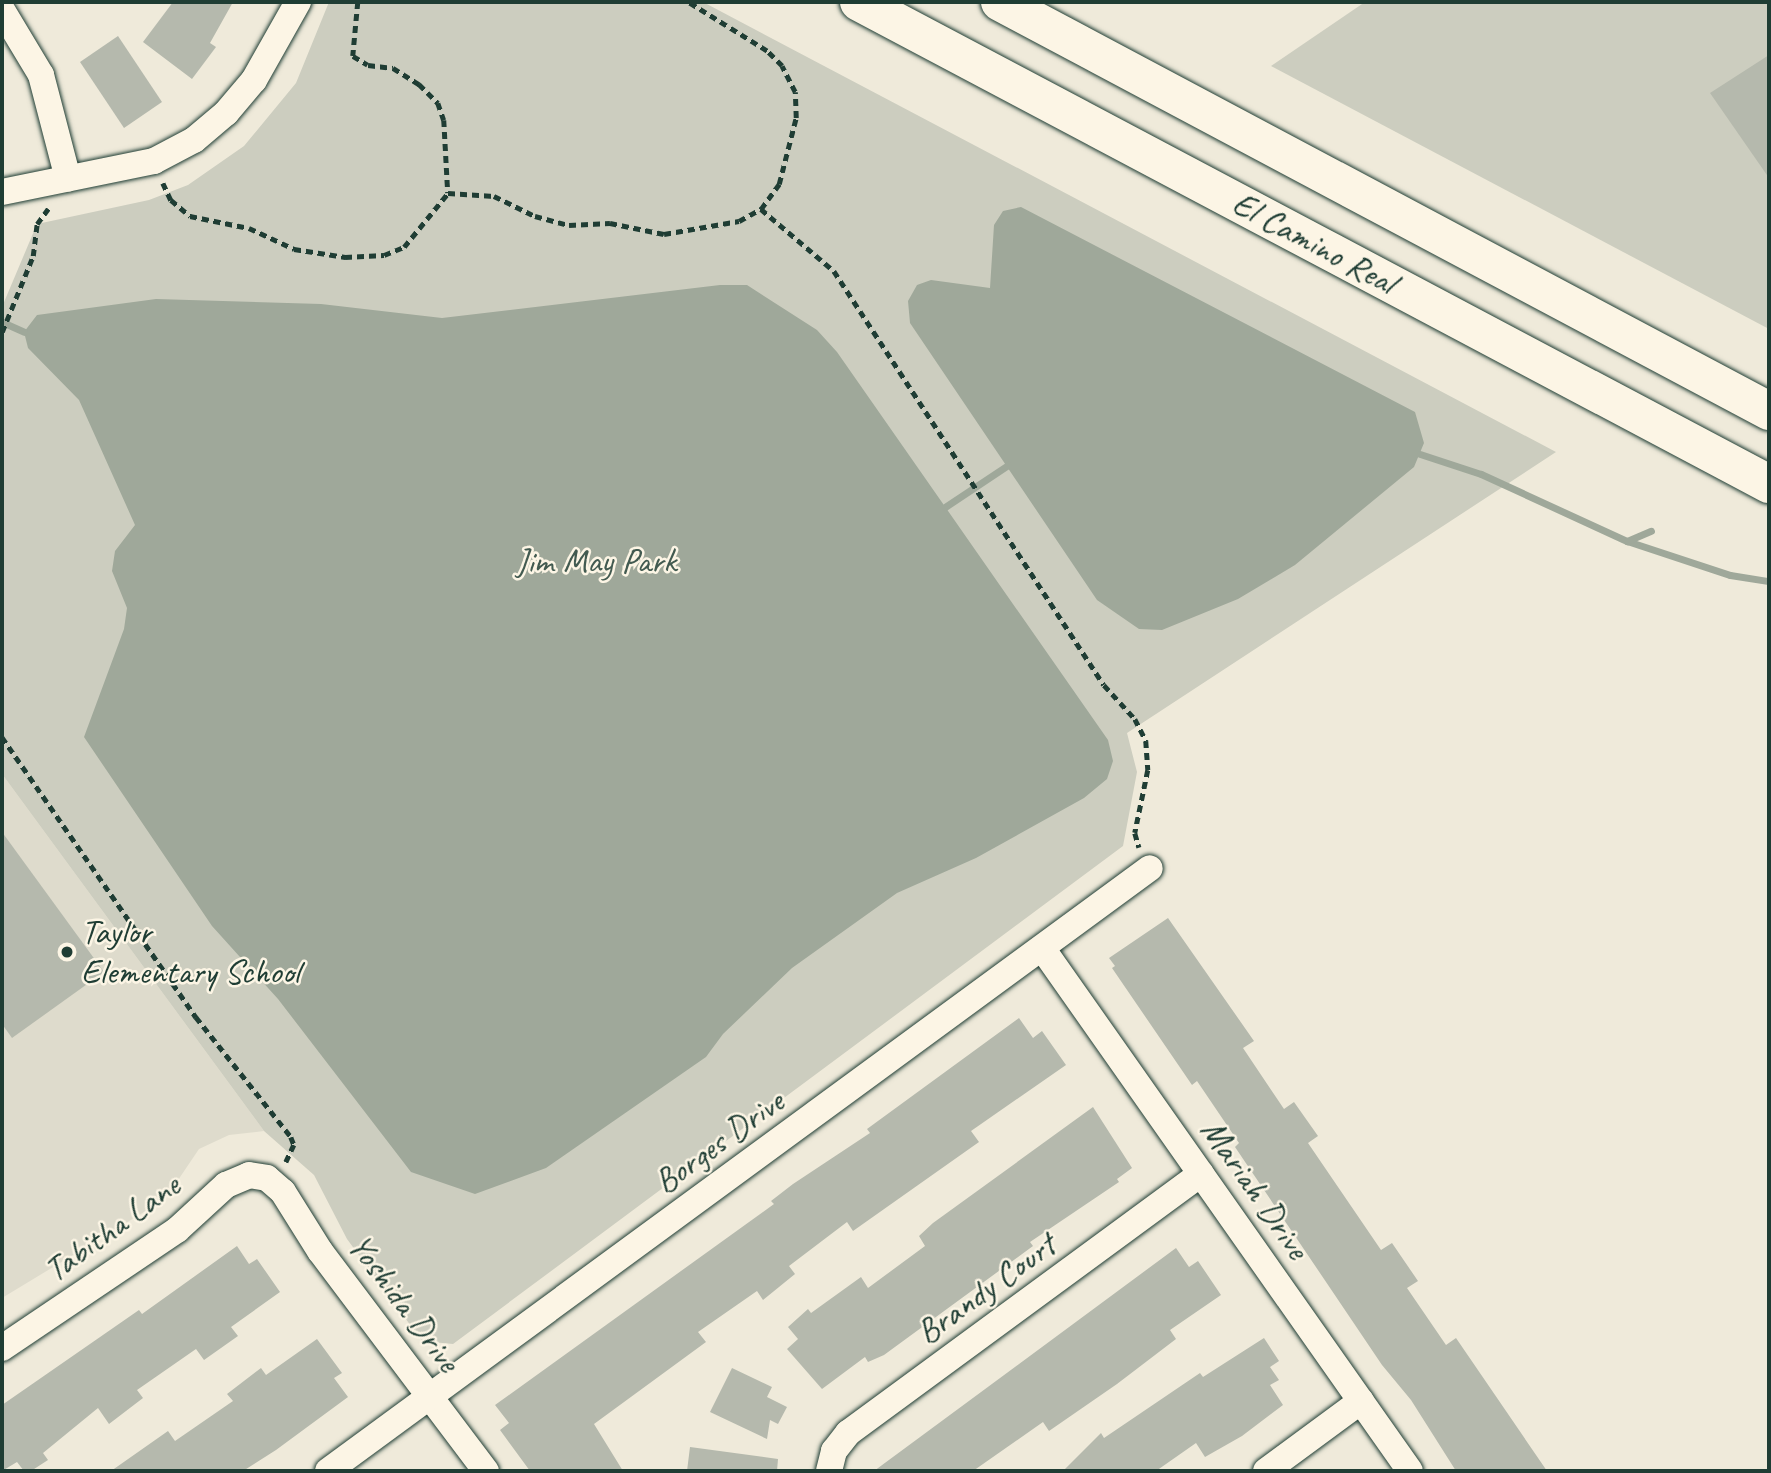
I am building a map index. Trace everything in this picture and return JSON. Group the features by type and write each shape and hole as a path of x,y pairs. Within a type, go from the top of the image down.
{"highway":[{"name":"El Camino Real","path":"859,2 1769,484"},
{"name":"El Camino Real","path":"1000,2 1769,411"}],"street":[{"path":"2,192 154,161 194,140 226,113 254,80 298,2"},
{"path":"2,10 41,75 68,179"},
{"name":"Borges Drive","path":"328,1471 1150,868"},
{"name":"Mariah Drive","path":"1042,948 1410,1471"},
{"name":"Brandy Court","path":"828,1471 834,1451 848,1433 1201,1174"},
{"name":"Tabitha Lane","path":"2,1348 177,1230 226,1185 248,1175 267,1178"},
{"name":"Yoshida Drive","path":"267,1178 283,1192 320,1251 486,1471"},
{"path":"1266,1471 1361,1401"}],"path":[{"path":"154,161 171,200 190,216 249,228 294,249 323,255 384,255 404,247 448,193 444,120 438,103 419,84 393,68 368,65 353,56 359,2"},
{"path":"448,193 494,196 553,223 610,223 664,234 739,221 761,209 779,184 787,157 796,118 795,92 782,66 767,51 688,2"},
{"path":"2,332 33,256 37,225 68,179"},
{"path":"761,209 834,271 1104,685 1135,719 1146,741 1148,770 1135,832 1150,868"},
{"path":"2,737 196,1017 291,1137 289,1160 267,1178"}],"shaded area":[{"path":"1021,207 1415,412 1424,443 1414,467 1295,565 1238,599 1162,630 1139,629 1097,600 910,323 908,301 917,285 931,280 990,288 994,225 1003,211"},
{"path":"720,285 747,285 817,330 837,352 1108,740 1113,761 1107,779 1084,798 976,858 897,893 792,968 723,1034 706,1057 546,1168 475,1194 411,1172 278,999 212,926 84,737 124,629 127,608 112,571 115,551 135,525 79,400 28,348 24,332 37,315 156,299 321,304 442,318"},
{"name":"Taylor Elementary School","path":"2,774 264,1131 229,1135 199,1149 172,1189 149,1209 2,1298"}],"green space":[{"name":"Jim May Park","path":"329,2 703,2 1556,452 1127,733 1137,772 1123,846 453,1344 422,1341 347,1239 314,1175 264,1131 2,774 2,307 37,224 149,200 188,185 244,146 296,83"},
{"path":"1365,2 1769,2 1769,329 1271,66"}],"building":[{"path":"173,2 233,2 210,43 216,47 192,79 143,42"},
{"path":"118,36 162,102 124,128 80,62"},
{"path":"1769,55 1769,178 1710,93"},
{"path":"2,832 104,972 12,1038 2,1024"},
{"path":"1168,918 1254,1041 1243,1048 1284,1109 1294,1102 1318,1136 1308,1143 1381,1250 1392,1243 1418,1281 1407,1288 1446,1345 1456,1338 1547,1471 1456,1471 1411,1400 1382,1365 1235,1147 1239,1143 1197,1081 1192,1085 1112,968 1115,966 1109,958"},
{"path":"1019,1018 1033,1038 1042,1031 1066,1065 971,1131 979,1142 853,1231 847,1222 789,1266 795,1274 763,1300 757,1291 698,1332 706,1342 594,1424 623,1471 530,1471 500,1430 509,1423 495,1405 774,1204 771,1201 793,1184 870,1133 867,1129"},
{"path":"1093,1107 1132,1168 1117,1179 1119,1182 1030,1242 1033,1246 884,1355 868,1362 865,1357 822,1389 787,1349 798,1339 788,1327 808,1309 811,1313 861,1277 868,1288 925,1246 919,1236 933,1223"},
{"path":"237,1246 249,1264 257,1259 280,1292 231,1327 238,1336 204,1360 196,1349 137,1390 143,1398 109,1424 98,1408 43,1453 48,1460 31,1471 24,1471 17,1462 2,1471 2,1405 139,1310 142,1314"},
{"path":"1176,1248 1189,1267 1198,1261 1221,1295 1170,1330 1176,1339 1117,1384 1049,1431 1043,1422 973,1471 874,1471"},
{"path":"1264,1338 1279,1361 1270,1367 1279,1380 1270,1385 1283,1405 1242,1436 1205,1457 1196,1443 1156,1471 1063,1471 1101,1433 1104,1438 1200,1373 1203,1377"},
{"path":"317,1339 342,1373 334,1378 348,1397 276,1450 243,1471 111,1471 168,1431 175,1441 233,1401 227,1394 261,1368 266,1375"},
{"path":"732,1368 772,1387 767,1397 787,1407 778,1424 770,1420 767,1439 710,1412"},
{"path":"690,1447 778,1459 777,1471 687,1471"}],"waterway":[{"path":"2,322 24,332"},
{"path":"1420,454 1481,474 1627,541 1730,575 1769,581"},
{"path":"945,507 1008,465"},
{"path":"1627,541 1651,531"}],"place":[{"name":"Taylor Elementary School","path":"67,952"}]}
